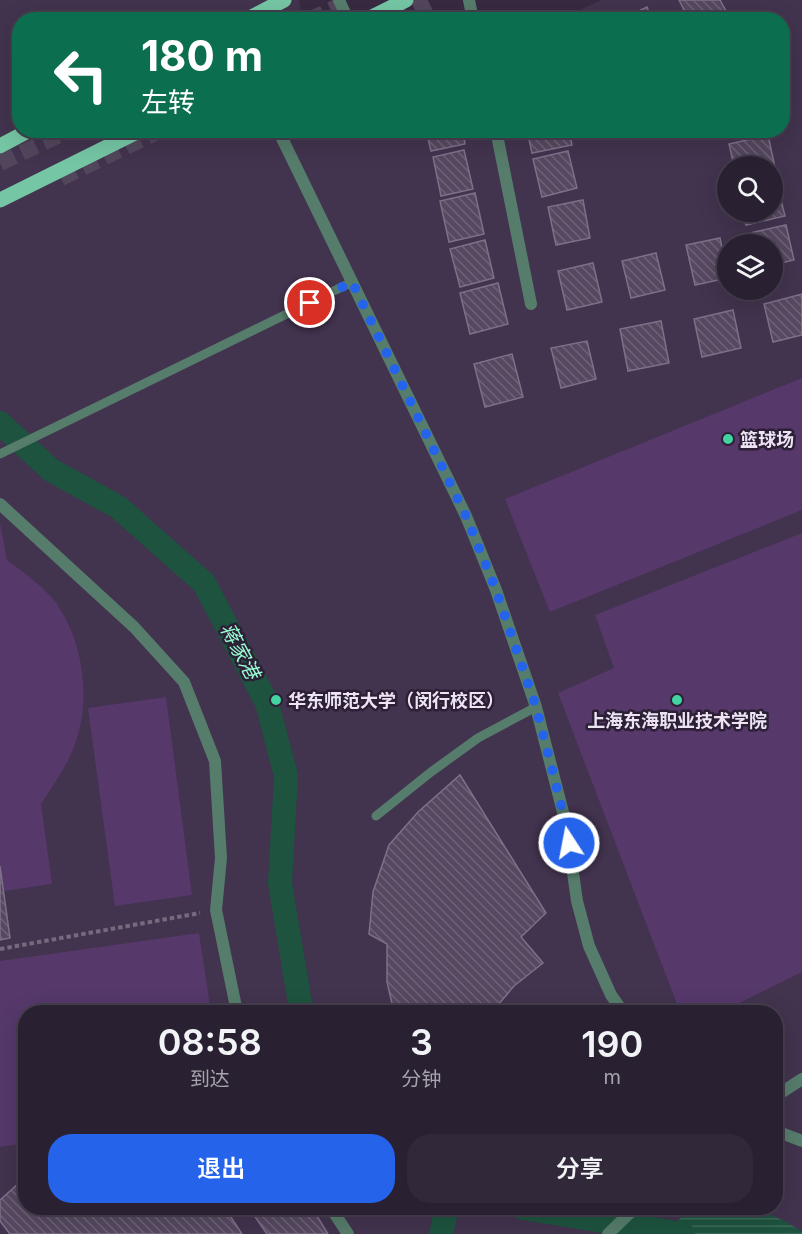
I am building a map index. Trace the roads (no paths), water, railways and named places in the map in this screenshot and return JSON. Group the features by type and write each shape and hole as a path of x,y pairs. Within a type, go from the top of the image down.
{"main road":[{"path":"261,12 284,0"},
{"path":"382,12 406,0"},
{"path":"0,146 15,138"},
{"path":"0,200 125,138"}],"street":[{"path":"282,138 466,516 496,590 536,707 566,824 577,901 589,946 611,995 618,1005"},
{"path":"497,138 531,304"},
{"path":"0,504 134,627 184,682 215,761 221,858 216,910 236,1005"},
{"path":"783,1091 802,1079"},
{"path":"783,1134 802,1141"},
{"path":"336,1215 348,1234"},
{"path":"608,1234 628,1215"}],"lane":[{"path":"0,454 58,428 352,282"},
{"path":"376,816 478,738 536,707"}],"waterway":[{"name":"蒋家港","path":"0,423 51,470 118,507 204,583 267,703 286,776 280,883 301,1005"},
{"name":"蒋家港","path":"441,1234 445,1215"},
{"path":"566,1215 683,1234"}],"tunnel":[{"path":"326,12 352,0"},
{"path":"409,12 433,0"},
{"path":"0,163 53,138"},
{"path":"61,178 144,138"}],"place":[{"name":"篮球场","path":"728,439"},
{"name":"华东师范大学（闵行校区）","path":"276,700"},
{"name":"上海东海职业技术学院","path":"677,700"}]}
